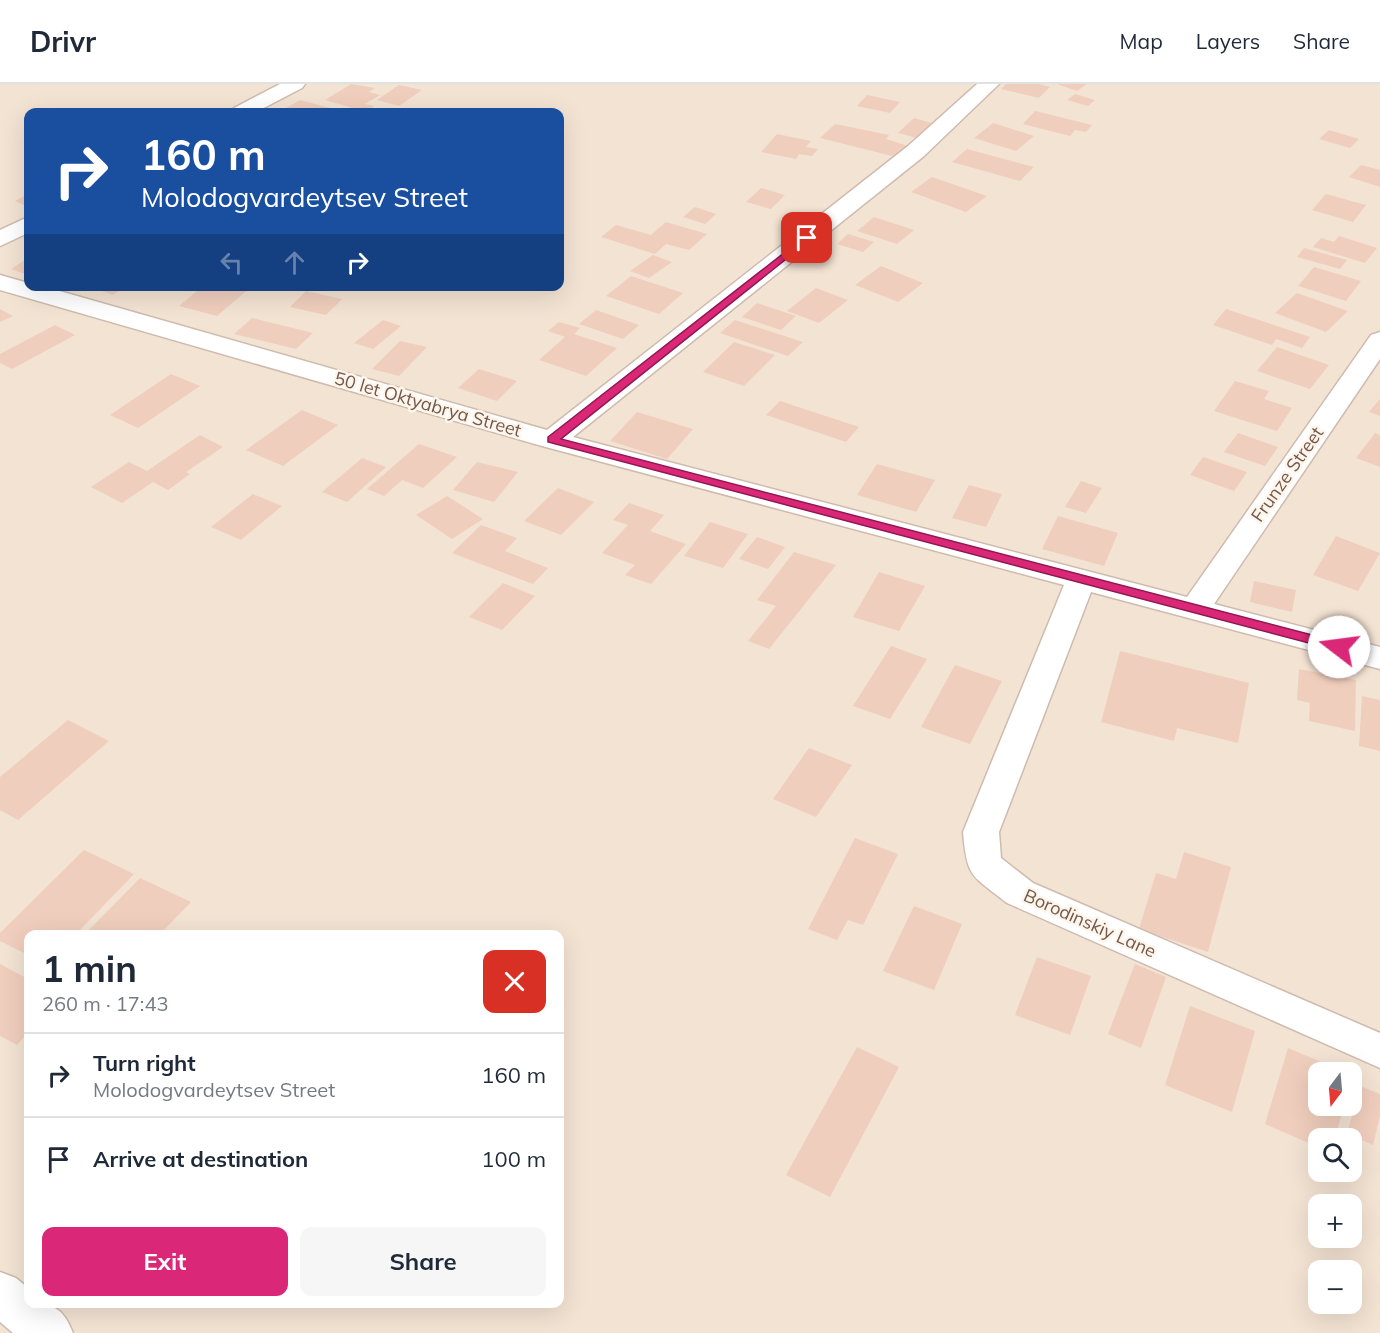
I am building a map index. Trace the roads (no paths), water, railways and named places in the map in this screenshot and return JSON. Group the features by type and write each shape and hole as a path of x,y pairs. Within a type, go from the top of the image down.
{"street":[{"path":"249,108 295,84"},
{"path":"552,440 916,151 989,84"},
{"path":"0,239 24,226"},
{"name":"50 let Oktyabrya Street","path":"0,282 24,289"},
{"name":"50 let Oktyabrya Street","path":"31,291 552,440 1380,658"},
{"name":"Frunze Street","path":"1194,609 1380,340"},
{"name":"Borodinskiy Lane","path":"1081,580 981,832 984,864 1020,893 1380,1051"},
{"path":"0,1294 50,1333"}]}
